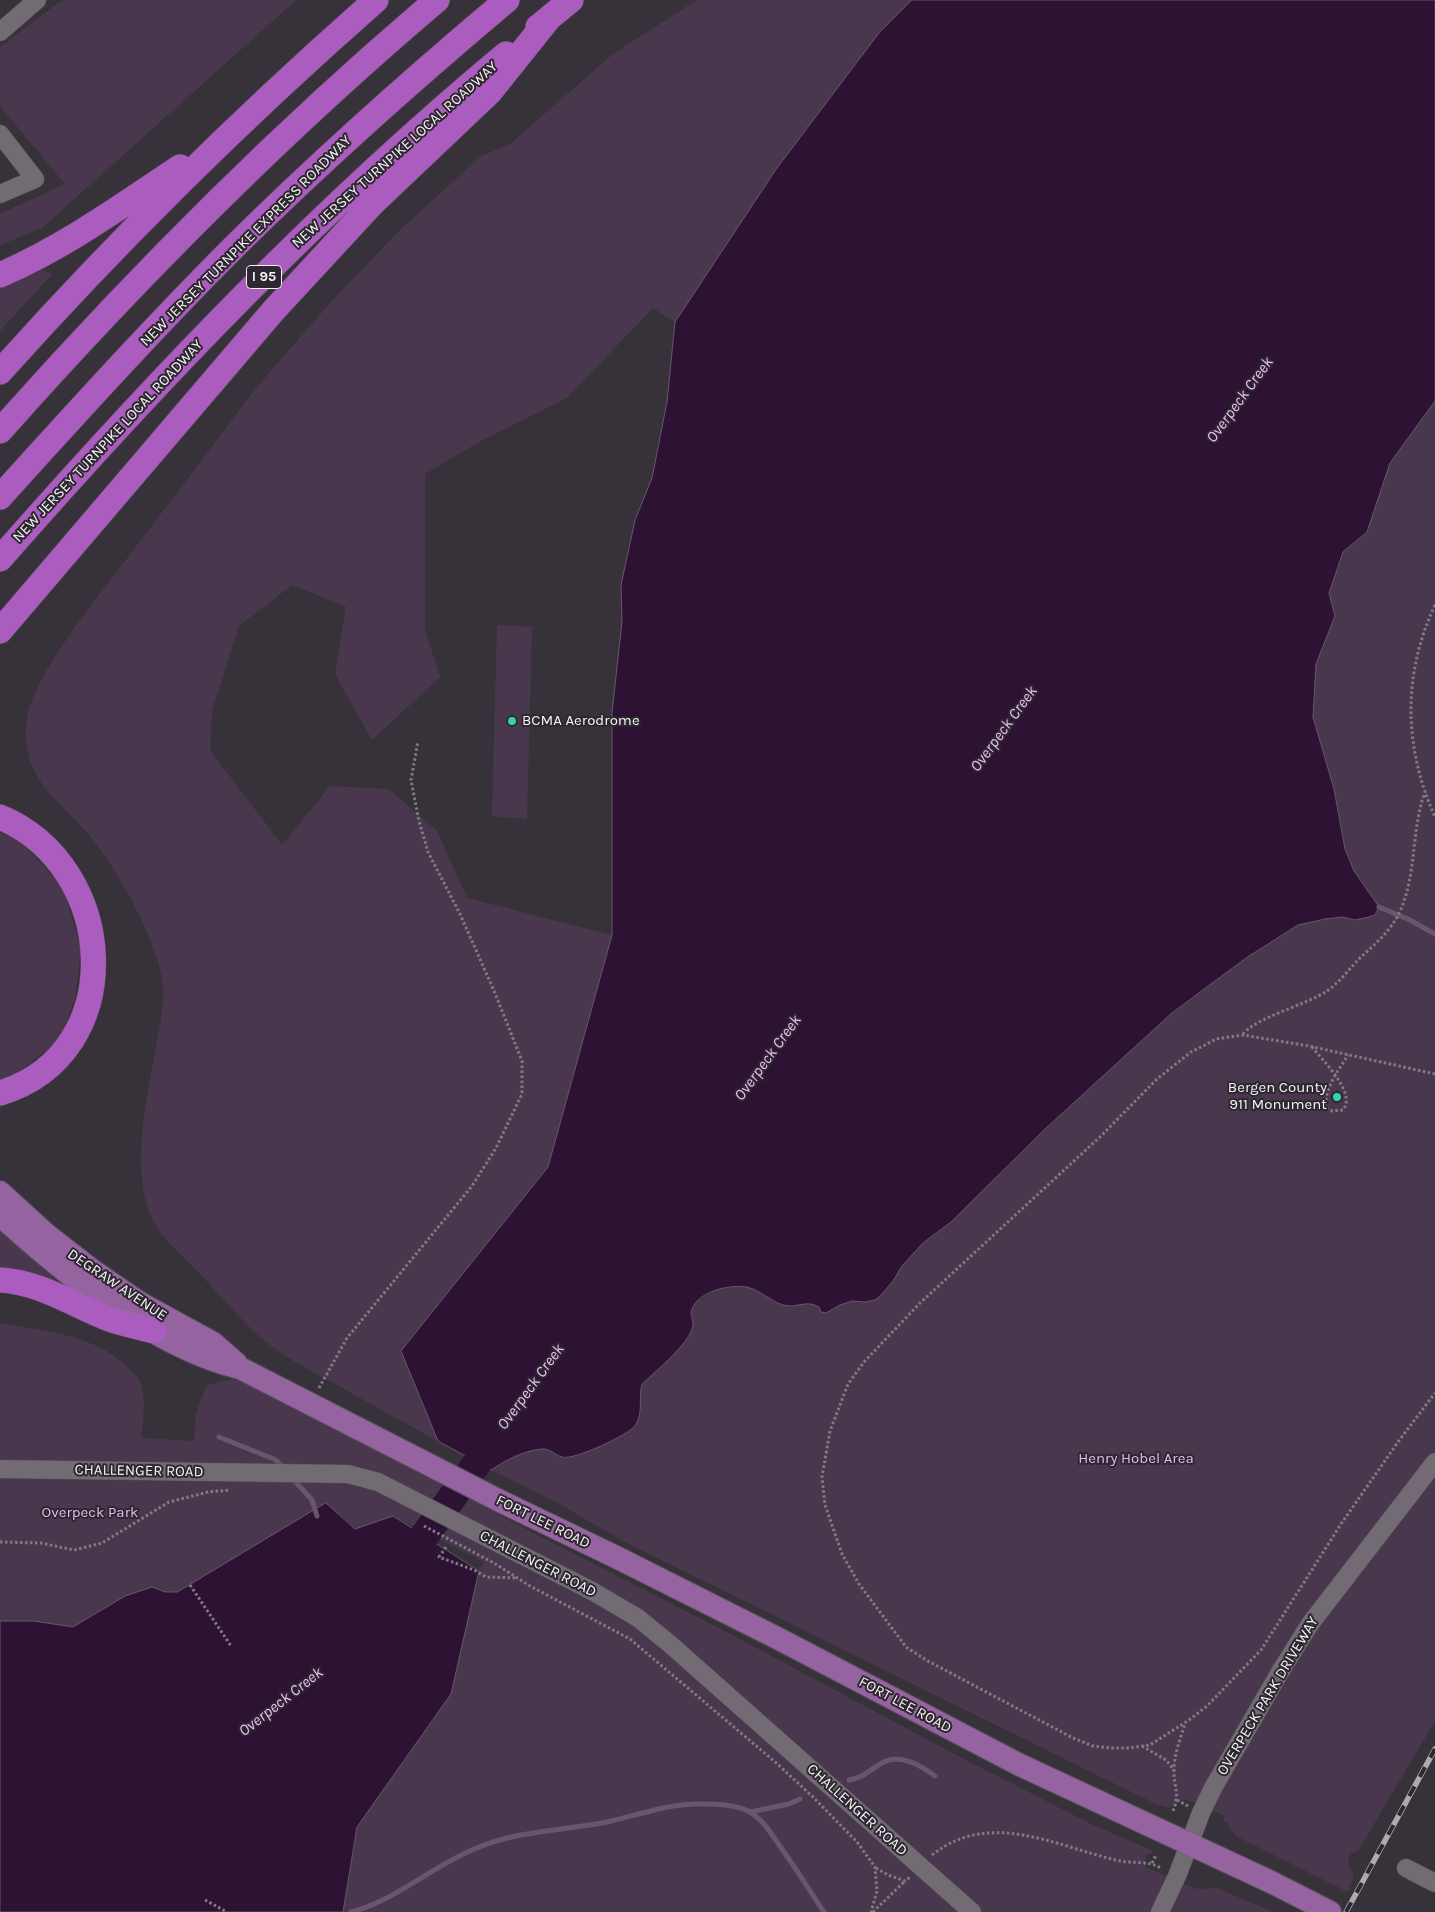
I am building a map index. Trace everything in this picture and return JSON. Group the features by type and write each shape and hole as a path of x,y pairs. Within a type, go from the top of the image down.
{"highway":[{"path":"0,372 73,291 232,132 376,0"},
{"path":"0,430 97,324 228,192 337,88 437,0"},
{"name":"NEW JERSEY TURNPIKE EXPRESS ROADWAY","path":"0,497 119,367 256,226 372,118 507,0"},
{"name":"NEW JERSEY TURNPIKE LOCAL ROADWAY","path":"0,559 156,386 267,274 408,140 571,0"},
{"path":"0,631 274,310 372,204 490,92 550,17"},
{"path":"0,275 82,234 232,132"},
{"path":"0,817 19,827 48,850 71,879 87,914 94,952 94,973 90,993 77,1030 67,1047 41,1073 28,1082 0,1093"},
{"path":"0,1280 26,1284 46,1290 109,1319 154,1331"}],"main road":[{"name":"DEGRAW AVENUE","path":"0,1192 47,1235 92,1270 140,1303 213,1343 232,1358 240,1368"},
{"name":"DEGRAW AVENUE","path":"0,1215 82,1284 154,1331 206,1358 240,1368 482,1492"},
{"name":"FORT LEE ROAD","path":"482,1492 712,1605 1018,1764 1271,1882 1330,1912"}],"street":[{"path":"0,32 37,0"},
{"path":"0,134 35,179 0,194"},
{"name":"OVERPECK PARK DRIVEWAY","path":"1160,1912 1177,1876 1201,1812 1223,1769 1280,1672 1310,1624 1435,1462"},
{"name":"CHALLENGER ROAD","path":"0,1469 339,1474 362,1477 387,1486 592,1592 649,1626 972,1912"},
{"path":"1406,1868 1435,1883"}],"path":[{"path":"1435,605 1418,648 1410,696 1412,734 1416,759 1424,792 1435,817"},
{"path":"311,1405 347,1338 440,1227 484,1168 496,1148 522,1094 522,1061 495,993 460,914 428,852 419,821 411,780 418,741"},
{"path":"1242,1035 1247,1029 1260,1022 1328,990 1377,942 1395,920 1401,908 1414,856 1424,792"},
{"path":"1435,1074 1312,1046 1242,1035 1216,1039 1191,1052 1157,1079 1101,1136 919,1304 864,1362 848,1384 830,1431 822,1477 825,1504 842,1554 875,1607 906,1647 926,1660 1073,1738 1093,1746 1112,1748 1141,1746 1165,1737 1207,1706 1261,1650 1341,1524 1435,1393"},
{"path":"1312,1046 1336,1076 1346,1091 1347,1101 1343,1110 1334,1112 1326,1107 1327,1095 1336,1076 1348,1055"},
{"path":"0,1542 40,1543 74,1550 102,1543 170,1502 208,1492 233,1490"},
{"path":"446,1547 439,1557 449,1562 468,1568 486,1577 517,1578"},
{"path":"472,1551 630,1640 774,1761 813,1797 857,1842 875,1867 888,1875 905,1880"},
{"path":"190,1585 230,1646"},
{"path":"1173,1811 1177,1800 1174,1771 1176,1754 1185,1723"},
{"path":"1141,1746 1166,1760 1174,1771"},
{"path":"1177,1800 1188,1806"},
{"path":"872,1912 905,1880 914,1875 932,1855 960,1840 991,1832 1008,1832 1030,1836 1118,1861 1152,1863 1161,1868"},
{"path":"1152,1863 1156,1855"},
{"path":"872,1912 877,1891 875,1867"},
{"path":"205,1900 227,1912"}],"green space":[{"path":"62,0 296,0 42,228 0,245 0,214 65,184 0,106 0,47"},
{"path":"697,0 912,0 879,33 777,168 675,322 653,308 567,398 477,443 425,474 425,630 440,677 372,740 335,674 346,607 292,585 239,626 212,711 210,750 282,845 330,786 389,789 437,831 467,898 612,935 548,1167 401,1351 438,1441 309,1370 269,1344 252,1330 157,1228 146,1202 142,1182 141,1160 144,1115 163,1003 160,968 145,928 124,886 112,867 89,835 55,800 37,776 27,747 26,728 28,714 32,700 46,671 81,619 257,387 329,304 398,232 481,156 509,145 613,54"},
{"path":"36,267 52,274 0,331 0,287"},
{"name":"Henry Hobel Area","path":"1435,401 1435,1721 1358,1851 1350,1854 1348,1865 1354,1874 1348,1892 1236,1836 1229,1828 1228,1823 1223,1821 1224,1815 1184,1799 1170,1808 1158,1805 623,1541 556,1502 491,1470 529,1451 545,1448 552,1450 562,1457 606,1443 628,1432 636,1424 640,1416 642,1384 683,1344 693,1326 691,1313 695,1303 717,1289 744,1286 753,1288 781,1305 792,1307 803,1303 814,1303 831,1310 852,1301 865,1302 882,1294 902,1266 923,1243 951,1222 1045,1129 1172,1013 1246,958 1298,925 1342,917 1355,920 1375,914 1379,907 1354,871 1345,849 1334,789 1313,717 1316,664 1335,616 1329,594 1343,552 1367,532 1390,463"},
{"name":"BCMA Aerodrome","path":"497,625 532,627 527,819 492,816"},
{"path":"0,833 17,838 63,887 81,949 75,999 58,1041 4,1083 0,1083"},
{"path":"0,1230 65,1288 0,1272"},
{"name":"Overpeck Park","path":"0,1325 70,1336 85,1341 114,1356 140,1381 144,1402 142,1438 194,1441 196,1413 207,1385 232,1379 265,1390 520,1526 736,1637 958,1756 1095,1826 1149,1849 1153,1853 1145,1855 1146,1867 1197,1889 1217,1888 1273,1912 343,1912 357,1827 451,1694 479,1571 484,1562 394,1516 357,1529 326,1503 177,1592 165,1592 152,1587 125,1596 73,1627 34,1621 0,1621"}],"water":[{"path":"912,0 1435,0 1435,401 1390,463 1367,532 1343,552 1329,593 1335,616 1316,664 1313,717 1334,789 1345,849 1354,871 1379,907 1375,915 1369,917 1355,920 1342,917 1298,925 1246,958 1172,1013 1045,1129 951,1222 923,1243 902,1266 893,1281 875,1300 865,1302 852,1301 826,1313 821,1312 819,1307 810,1304 783,1305 746,1287 722,1288 713,1291 698,1300 694,1306 691,1313 693,1326 685,1342 642,1384 640,1411 635,1426 600,1446 577,1455 562,1457 547,1450 534,1450 515,1456 491,1470 438,1441 401,1351 548,1167 612,935 612,713 622,621 621,585 635,520 652,478 667,402 675,322 777,168 879,33"},
{"path":"326,1503 355,1529 393,1516 479,1571 451,1694 357,1827 343,1912 0,1912 0,1621 34,1621 73,1627 125,1596 152,1587 165,1592 177,1592"}],"waterway":[{"path":"1379,907 1410,920 1435,934"},
{"name":"Overpeck Creek","path":"401,1568 501,1430"},
{"path":"219,1437 276,1460 283,1468"},
{"path":"292,1478 312,1500 317,1516"},
{"path":"849,1780 862,1776 880,1764 894,1759 909,1761 935,1776"},
{"path":"750,1812 789,1804 800,1799"},
{"path":"351,1912 383,1900 457,1857 504,1839 536,1832 602,1823 682,1805 701,1804 740,1808 747,1810 758,1818 766,1826 824,1912"}],"railway":[{"path":"1346,1912 1435,1749"}],"place":[{"name":"BCMA Aerodrome","path":"512,721"},
{"name":"Bergen County 911 Monument","path":"1337,1097"}]}
